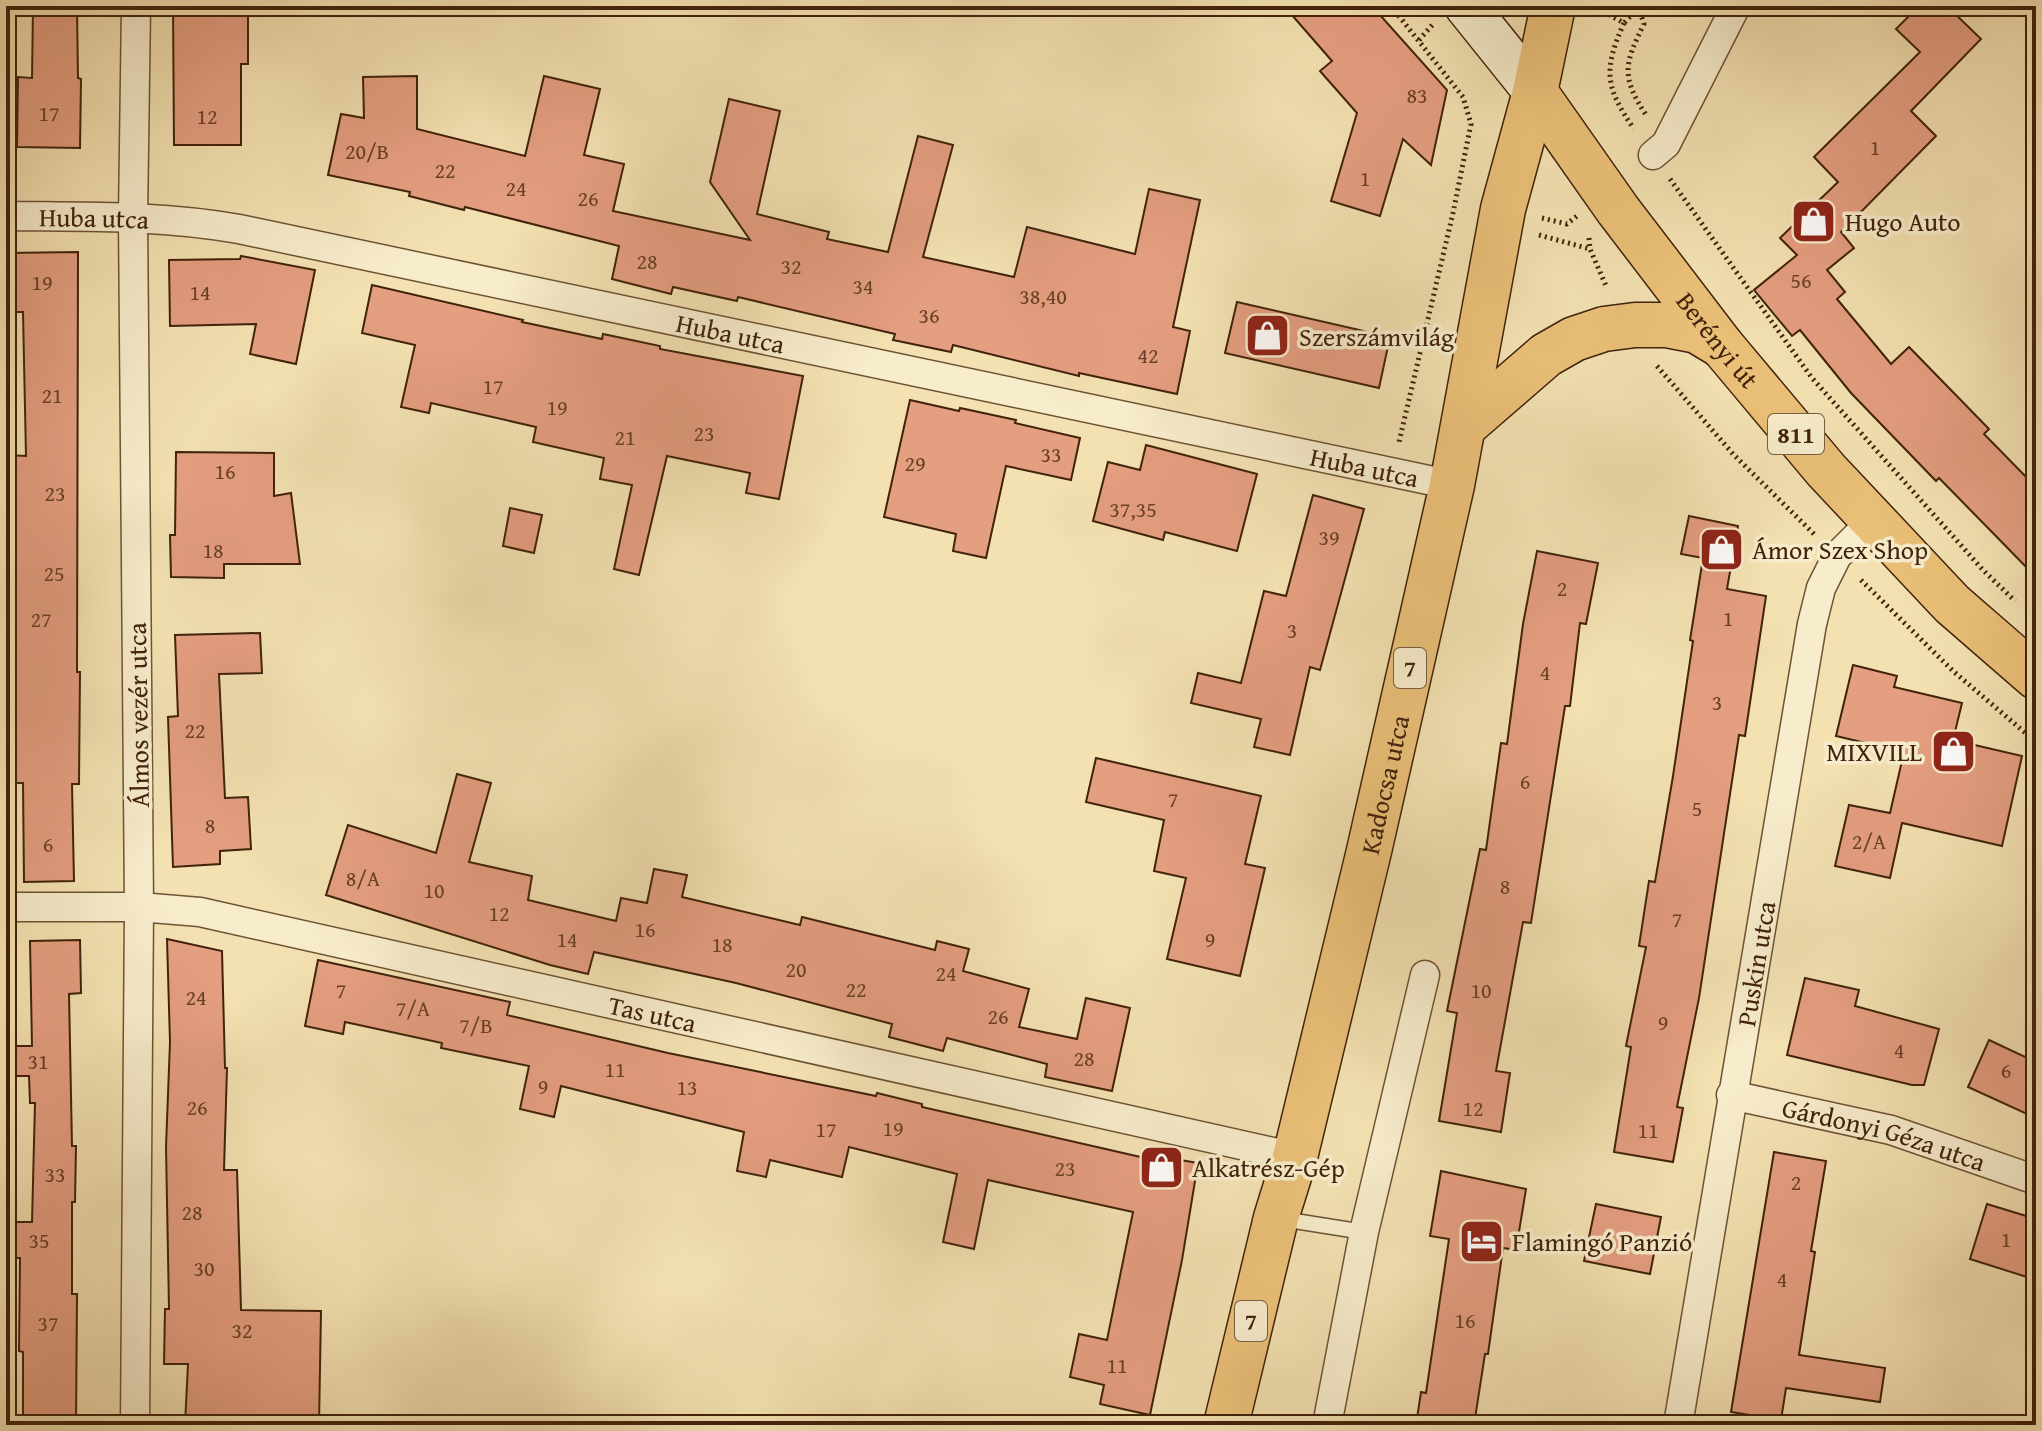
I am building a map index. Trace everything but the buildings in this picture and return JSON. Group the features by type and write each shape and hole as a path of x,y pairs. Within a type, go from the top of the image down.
{"main road":[{"name":"Berényi út","path":"1466,6 1535,92 1618,210 1722,346 1872,521 1952,604 2036,677"},
{"name":"7","path":"1535,92 1553,6"},
{"name":"Kadocsa utca","path":"1226,1425 1369,851 1452,485 1503,209 1535,92"},
{"path":"1464,426 1546,355 1574,339 1604,329 1666,325 1697,331 1722,346"}],"street":[{"name":"Álmos vezér utca","path":"135,1425 139,907 133,218 136,6"},
{"path":"1653,155 1666,144 1736,6"},
{"name":"Huba utca","path":"6,216 133,218 200,222 239,229 1452,485"},
{"name":"Puskin utca","path":"1678,1425 1812,624 1821,588 1837,556 1872,521"},
{"name":"Tas utca","path":"6,907 139,907 200,912 1295,1157"},
{"path":"1327,1425 1364,1232 1425,975"},
{"name":"Gárdonyi Géza utca","path":"1731,1095 1891,1130 2036,1180"}],"lane":[{"path":"1276,1218 1364,1232"}],"path":[{"path":"1391,6 1463,97 1471,124 1391,474"},
{"path":"1593,6 1624,23"},
{"path":"1640,6 1624,23 1613,47 1609,83 1615,102 1812,378 1983,570 2025,611"}],"place":[{"name":"Hugo Auto","path":"1814,221"},
{"name":"Szerszámvilág","path":"1268,336"},
{"name":"Ámor Szex Shop","path":"1721,549"},
{"name":"MIXVILL","path":"1953,751"},
{"name":"Alkatrész-Gép","path":"1161,1167"},
{"name":"Flamingó Panzió","path":"1481,1241"}]}
